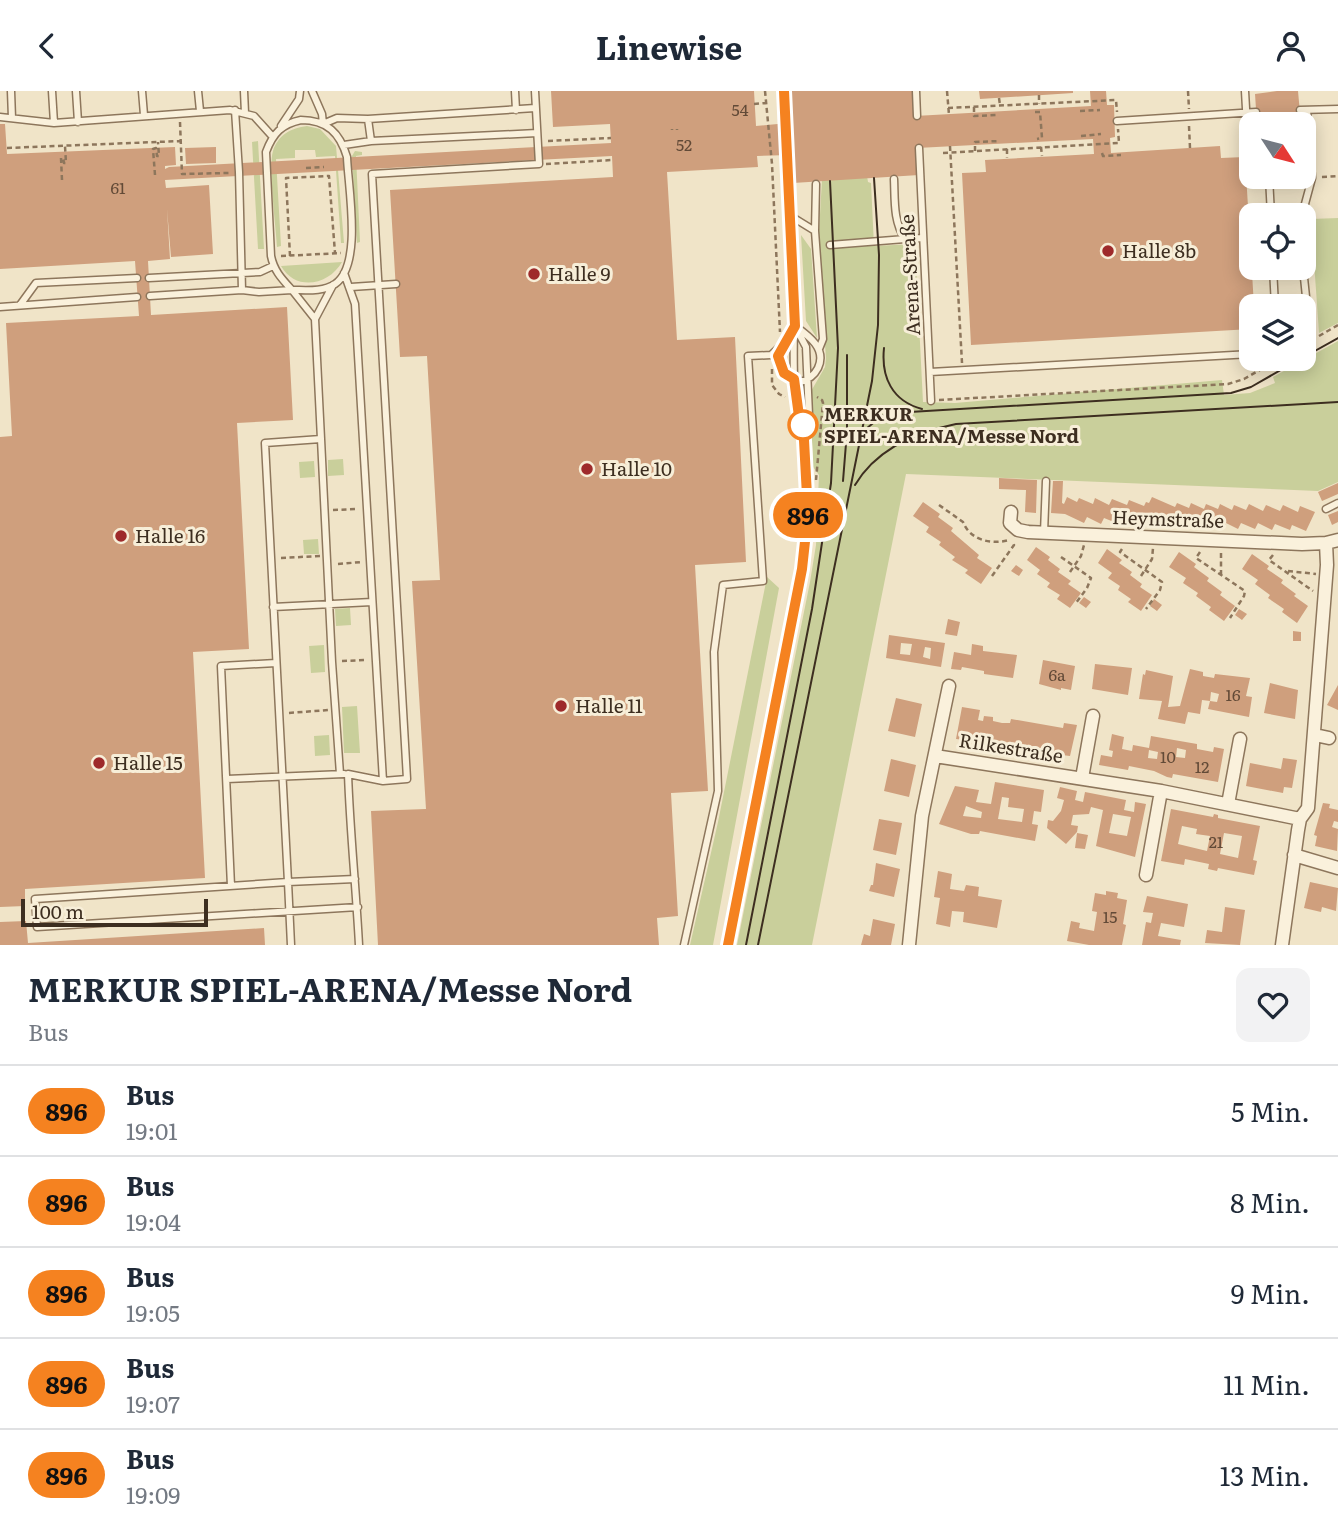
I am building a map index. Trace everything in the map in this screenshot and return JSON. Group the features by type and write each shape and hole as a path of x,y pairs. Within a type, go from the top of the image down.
{"street":[{"path":"1011,512 1010,523 1014,534"},
{"name":"Heymstraße","path":"1014,534 1277,543 1332,541"},
{"path":"1282,945 1300,819 1308,808 1326,575 1332,541"},
{"path":"909,945 922,817 949,686"},
{"name":"Rilkestraße","path":"1082,778 1093,716"},
{"path":"1315,735 1329,738"},
{"path":"1228,804 1240,739"},
{"name":"Rilkestraße","path":"935,756 1161,791 1300,819"},
{"path":"1146,874 1161,791"},
{"path":"1294,855 1338,868"}],"lane":[{"path":"10,91 12,118"},
{"path":"52,91 54,123"},
{"path":"76,91 78,122"},
{"path":"142,91 144,115"},
{"path":"198,91 200,111"},
{"path":"244,91 245,113"},
{"path":"300,91 299,99 272,137 266,152 271,256 273,266 315,319"},
{"path":"312,91 322,114 323,124"},
{"path":"515,91 516,110"},
{"path":"227,779 344,774 383,781 407,779 372,174 539,164 535,91"},
{"path":"727,945 806,540 808,514 803,422 799,416 794,379 795,326 783,91"},
{"path":"916,91 917,116"},
{"path":"1245,91 1246,112"},
{"path":"323,124 337,118 535,108"},
{"path":"1303,112 1338,109"},
{"path":"0,117 54,123 234,110 254,116 272,137"},
{"path":"234,110 239,172 242,290"},
{"path":"1117,121 1239,113"},
{"path":"368,118 371,141"},
{"path":"279,129 301,120 323,124 337,134 347,157 351,254 344,274 333,285 315,319 335,709 358,907 359,945"},
{"path":"344,145 371,141 537,132"},
{"name":"Arena-Straße","path":"919,148 931,401"},
{"path":"894,179 896,218 905,239"},
{"path":"795,326 778,356 784,373 800,382 815,373 821,360 815,231 817,184"},
{"path":"789,215 815,231"},
{"path":"830,245 923,238"},
{"path":"149,278 260,272 273,266"},
{"path":"344,274 355,304 383,781"},
{"path":"20,305 36,283 137,278"},
{"path":"351,287 396,284"},
{"path":"150,296 242,290 314,291 333,285"},
{"path":"0,307 137,296"},
{"path":"795,326 819,349"},
{"path":"795,326 806,347 809,415 803,422"},
{"path":"684,945 718,791 714,652 723,585 763,581 748,356 771,355 784,343"},
{"path":"930,372 1239,355"},
{"path":"291,945 265,443 321,439"},
{"path":"1044,533 1046,481"},
{"path":"1326,509 1338,503"},
{"path":"273,607 372,602"},
{"path":"231,886 221,666 276,663"},
{"path":"355,879 35,899 37,927 358,907"}],"path":[{"path":"765,91 781,328 772,361 772,385 784,397 793,397"},
{"path":"947,91 948,114"},
{"path":"1039,95 1039,104"},
{"path":"999,98 1000,105"},
{"path":"948,108 1116,100"},
{"path":"754,104 766,103"},
{"path":"974,106 974,116 997,115"},
{"path":"1080,111 1100,110"},
{"path":"179,112 182,174 239,172"},
{"path":"1035,113 1040,112 1041,119 1042,138 1037,139"},
{"path":"1082,136 1101,134"},
{"path":"538,142 611,138"},
{"path":"7,148 181,141"},
{"path":"975,152 975,142 1000,141"},
{"path":"155,175 153,149 156,148 159,156 158,142"},
{"path":"943,153 1119,142"},
{"path":"62,180 61,158 66,163 65,146"},
{"path":"950,146 962,370"},
{"path":"1041,147 1042,156"},
{"path":"1007,149 1007,158"},
{"path":"1102,153 1103,156 1121,155"},
{"path":"539,164 612,160"},
{"path":"306,168 324,167"},
{"path":"290,256 286,178 329,176 335,253"},
{"path":"1316,178 1338,176"},
{"path":"271,256 351,254"},
{"path":"1316,335 1338,325"},
{"path":"931,401 1228,384 1258,371"},
{"path":"811,397 819,397 824,404 819,467 814,490"},
{"path":"939,505 985,542 1014,534 1014,545 992,576"},
{"path":"323,511 366,508"},
{"path":"1070,572 1082,556 1085,535"},
{"path":"1127,537 1120,552 1162,582 1160,590 1146,609"},
{"path":"1141,576 1152,559 1153,538"},
{"path":"1205,540 1196,558 1245,591 1230,618"},
{"path":"1221,540 1221,575"},
{"path":"1277,543 1277,548 1269,560 1318,594"},
{"path":"270,559 326,555"},
{"path":"1061,557 1091,578 1076,603"},
{"path":"327,565 369,562"},
{"path":"1285,570 1326,575"},
{"path":"332,662 376,659"},
{"path":"280,713 335,709"}],"green space":[{"path":"307,126 320,129 336,146 344,243 341,243 335,156 316,157 315,150 295,150 295,158 276,159 281,246 277,247 272,183 273,151 286,133"},
{"path":"258,141 264,249 258,249 252,142"},
{"path":"355,151 362,152 362,155 356,156 360,242 357,243 352,156"},
{"path":"867,176 868,182 871,183 874,246 915,244 923,402 955,403 1222,380 1224,395 1250,393 1275,383 1273,377 1284,371 1316,371 1316,353 1338,341 1338,482 1318,491 906,474 812,945 737,945 816,545 819,475 813,467 810,393 825,367 826,358 818,250 822,179"},
{"path":"1338,218 1338,323 1319,333 1315,280 1316,219"},
{"path":"801,235 811,249 817,338 806,321"},
{"path":"342,262 329,276 312,282 295,280 281,266"},
{"path":"343,459 344,475 328,476 328,460"},
{"path":"314,461 315,477 300,478 299,462"},
{"path":"318,539 319,554 304,554 303,540"},
{"path":"767,577 779,588 713,945 690,945 718,822"},
{"path":"350,608 351,625 336,626 335,609"},
{"path":"324,645 325,672 311,673 309,646"},
{"path":"357,706 360,753 344,753 342,707"},
{"path":"329,735 330,755 315,756 314,736"}],"building":[{"path":"551,91 754,91 756,126 788,123 786,91 914,91 915,116 1091,106 1090,91 1106,91 1107,105 1114,105 1115,137 1110,138 1111,153 1220,146 1221,158 1239,157 1239,189 1247,189 1248,203 1239,203 1239,280 1252,280 1253,294 1239,294 1239,330 971,345 962,173 986,172 985,160 1094,154 1093,139 917,148 919,175 793,183 790,155 757,156 758,167 667,172 677,340 735,337 746,562 695,565 708,791 671,793 678,916 657,918 659,945 378,945 371,811 426,809 412,581 440,580 427,356 400,357 390,190 613,177 612,156 165,180 166,188 209,185 213,254 171,257 167,209 170,259 148,261 151,315 287,307 293,420 237,423 249,649 193,652 205,878 25,889 25,906 0,907 0,437 12,436 6,323 139,316 135,261 0,269 0,124 5,124 7,154 175,147 176,165 165,166 165,169 611,143 610,124 553,127"},
{"path":"979,91 1073,91 1073,93 980,99"},
{"path":"1298,91 1300,112 1256,112 1255,94"},
{"path":"216,147 216,163 186,164 185,148"},
{"path":"999,478 1037,480 1036,513 1025,512 1026,490 999,489"},
{"path":"1053,481 1063,481 1064,504 1067,497 1077,502 1079,498 1093,504 1095,498 1109,505 1112,499 1127,505 1129,500 1144,506 1152,497 1175,507 1177,503 1189,508 1191,503 1204,509 1206,504 1218,509 1220,504 1232,510 1234,505 1246,510 1249,504 1263,511 1266,505 1280,511 1283,505 1298,512 1300,506 1315,512 1306,531 1292,525 1290,530 1275,524 1272,530 1258,523 1255,529 1241,523 1238,529 1226,523 1224,528 1212,523 1209,527 1198,522 1195,527 1183,522 1181,526 1169,521 1167,526 1155,521 1153,525 1138,519 1136,525 1121,518 1119,524 1104,518 1101,524 1087,517 1084,523 1065,514 1051,513"},
{"path":"1338,483 1338,494 1322,501 1318,492"},
{"path":"923,502 940,514 938,517 953,528 951,531 979,555 977,558 992,568 981,584 965,573 968,570 952,560 955,557 939,545 941,542 926,532 929,527 913,516"},
{"path":"1338,511 1338,522 1332,525 1328,515"},
{"path":"1036,547 1050,557 1048,560 1060,569 1058,572 1071,581 1068,584 1081,593 1070,608 1057,599 1060,595 1047,587 1050,583 1037,574 1040,570 1027,560"},
{"path":"1107,549 1122,560 1119,563 1132,572 1130,575 1142,584 1140,587 1152,595 1141,611 1128,602 1131,599 1118,590 1120,586 1108,578 1112,573 1098,563"},
{"path":"1179,552 1196,564 1194,567 1209,578 1207,581 1222,592 1220,595 1235,606 1224,621 1196,596 1198,593 1183,583 1186,578 1169,567"},
{"path":"1252,554 1269,566 1267,569 1283,580 1281,583 1308,606 1297,623 1282,612 1284,609 1268,598 1270,595 1255,584 1258,580 1242,569"},
{"path":"1016,565 1023,570 1019,576 1011,571"},
{"path":"1084,597 1091,602 1086,608 1079,603"},
{"path":"1154,599 1162,605 1157,611 1150,606"},
{"path":"1239,609 1247,614 1242,620 1235,615"},
{"path":"948,619 960,622 957,636 945,634"},
{"path":"1293,631 1301,632 1301,641 1293,641"},
{"path":"889,635 945,643 941,667 886,658","holes":["901,643 912,644 910,655 900,654","925,647 931,648 930,659 923,657"]},
{"path":"972,644 983,646 983,651 1017,655 1013,678 984,674 984,671 962,667 961,670 951,669 954,652 971,655"},
{"path":"1043,660 1075,666 1071,690 1039,684"},
{"path":"1095,664 1132,668 1128,695 1092,689"},
{"path":"1190,669 1214,678 1215,674 1250,678 1246,696 1252,697 1249,717 1208,709 1210,701 1202,700 1200,714 1188,712 1185,724 1158,719 1162,701 1139,699 1146,670 1173,676 1168,707 1180,706","holes":["1211,692 1219,694 1217,702 1210,701"]},
{"path":"1270,683 1298,690 1295,719 1264,713"},
{"path":"1338,685 1338,710 1327,705"},
{"path":"896,698 922,704 915,737 888,731"},
{"path":"962,707 980,710 978,720 983,721 984,716 993,717 993,721 1002,723 1010,723 1011,719 1063,728 1064,723 1077,725 1070,756 1062,755 1061,758 1017,751 1018,746 999,743 998,748 976,745 978,737 975,736 974,741 956,739"},
{"path":"1112,734 1124,737 1122,749 1132,751 1133,745 1149,748 1151,736 1197,744 1197,749 1213,752 1214,747 1224,749 1218,782 1173,774 1172,778 1129,766 1128,770 1099,765 1101,755 1112,757 1113,751 1109,750","holes":["1177,748 1186,750 1185,758 1176,757","1149,750 1158,752 1157,759 1148,758"]},
{"path":"1283,758 1297,760 1292,788 1284,787 1283,793 1246,786 1250,763 1281,769"},
{"path":"891,759 916,765 909,797 884,791"},
{"path":"995,782 1044,790 1041,812 1034,811 1032,824 1038,825 1035,841 980,831 979,834 971,834 939,824 955,786 979,790 976,802 991,804","holes":["1002,797 1009,798 1008,807 1024,809 1022,822 998,819","966,806 982,812 981,818 963,816"]},
{"path":"1060,787 1077,791 1075,800 1083,802 1085,792 1126,800 1124,810 1134,812 1135,802 1146,804 1135,857 1096,846 1103,810 1091,807 1089,814 1073,815 1071,825 1078,826 1077,832 1066,844 1047,828 1048,820 1053,821 1061,811 1064,800 1057,798","holes":["1113,814 1131,817 1127,836 1109,833"]},
{"path":"1323,803 1338,810 1338,822 1334,821 1332,827 1338,829 1337,851 1315,846 1317,836 1314,835"},
{"path":"1171,809 1213,817 1214,814 1218,815 1218,818 1260,826 1253,860 1257,861 1254,875 1218,868 1217,871 1208,869 1209,864 1185,859 1184,865 1161,861","holes":["1182,826 1197,829 1196,834 1210,836 1207,851 1178,844","1224,833 1242,836 1238,858 1220,854"]},
{"path":"879,819 902,823 896,855 873,850"},
{"path":"1077,833 1088,835 1085,849 1075,848"},
{"path":"876,863 900,869 894,897 869,891 873,885"},
{"path":"938,871 952,874 950,889 964,891 966,885 979,887 978,896 1002,900 997,928 963,922 964,912 952,911 950,927 936,924 940,898 934,897"},
{"path":"1310,882 1338,888 1336,911 1322,907 1321,912 1304,908"},
{"path":"1106,891 1118,893 1117,898 1127,900 1122,945 1089,945 1067,941 1071,921 1080,923 1079,928 1094,931 1097,912 1092,911 1095,893 1106,895"},
{"path":"1147,896 1188,904 1184,927 1161,923 1158,936 1181,940 1180,945 1142,945 1146,922 1151,923 1153,913 1143,912"},
{"path":"1225,907 1245,910 1240,945 1205,943 1207,930 1222,932"},
{"path":"873,919 895,924 891,945 861,945 864,934 870,936"},
{"path":"26,921 28,943 264,928 265,945 0,945 0,922"}],"tram line":[{"path":"758,945 872,381 878,325 879,255 874,178"},
{"path":"746,945 812,609 831,483 838,348 830,181"},
{"path":"1316,350 1338,338"},
{"path":"884,348 884,369 891,386 903,400 922,409"},
{"path":"843,481 847,431 847,355"},
{"path":"861,433 883,415 893,413 1231,393 1251,387 1279,371"},
{"path":"855,485 874,461 899,444 926,432 956,424 1338,402"}],"bus line":[{"name":"896","path":"728,945 802,569 808,514 803,422 799,416 794,379 784,373 778,356 795,326 784,91"}],"place":[{"name":"Halle 8b","path":"1108,251"},
{"name":"Halle 9","path":"534,274"},
{"name":"MERKUR SPIEL-ARENA/Messe Nord","path":"803,425"},
{"name":"Halle 10","path":"587,469"},
{"name":"Halle 16","path":"121,536"},
{"name":"Halle 11","path":"561,706"},
{"name":"Halle 15","path":"99,763"}]}
